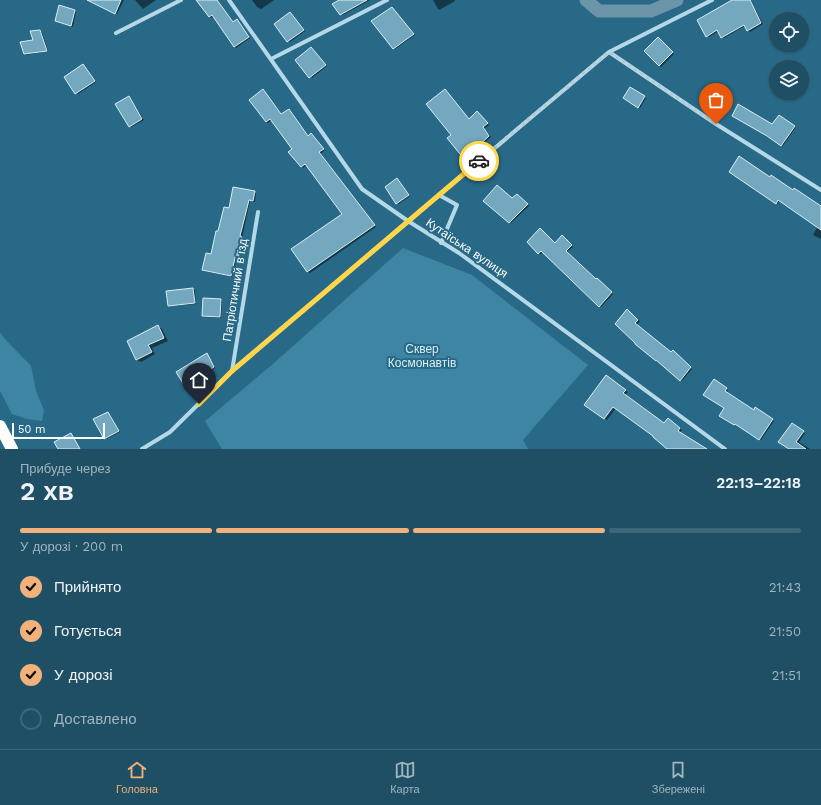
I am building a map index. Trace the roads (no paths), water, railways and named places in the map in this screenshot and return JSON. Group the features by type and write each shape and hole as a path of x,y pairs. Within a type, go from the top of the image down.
{"highway":[{"path":"0,426 12,449"}],"street":[{"path":"116,34 181,0"},
{"name":"Кутаїська вулиця","path":"229,0 362,189 408,221 452,248 725,449"},
{"path":"271,59 387,0"},
{"path":"142,449 170,432 232,371 609,52 712,0"},
{"path":"609,52 716,124 821,190"},
{"path":"439,195 457,205 441,242 452,248"},
{"name":"Патріотичний в’їзд","path":"232,371 258,212"}],"waterway":[{"path":"586,0 599,11 651,11 677,0"}],"park label":[{"name":"Сквер Космонавтів","path":"422,356"}]}
